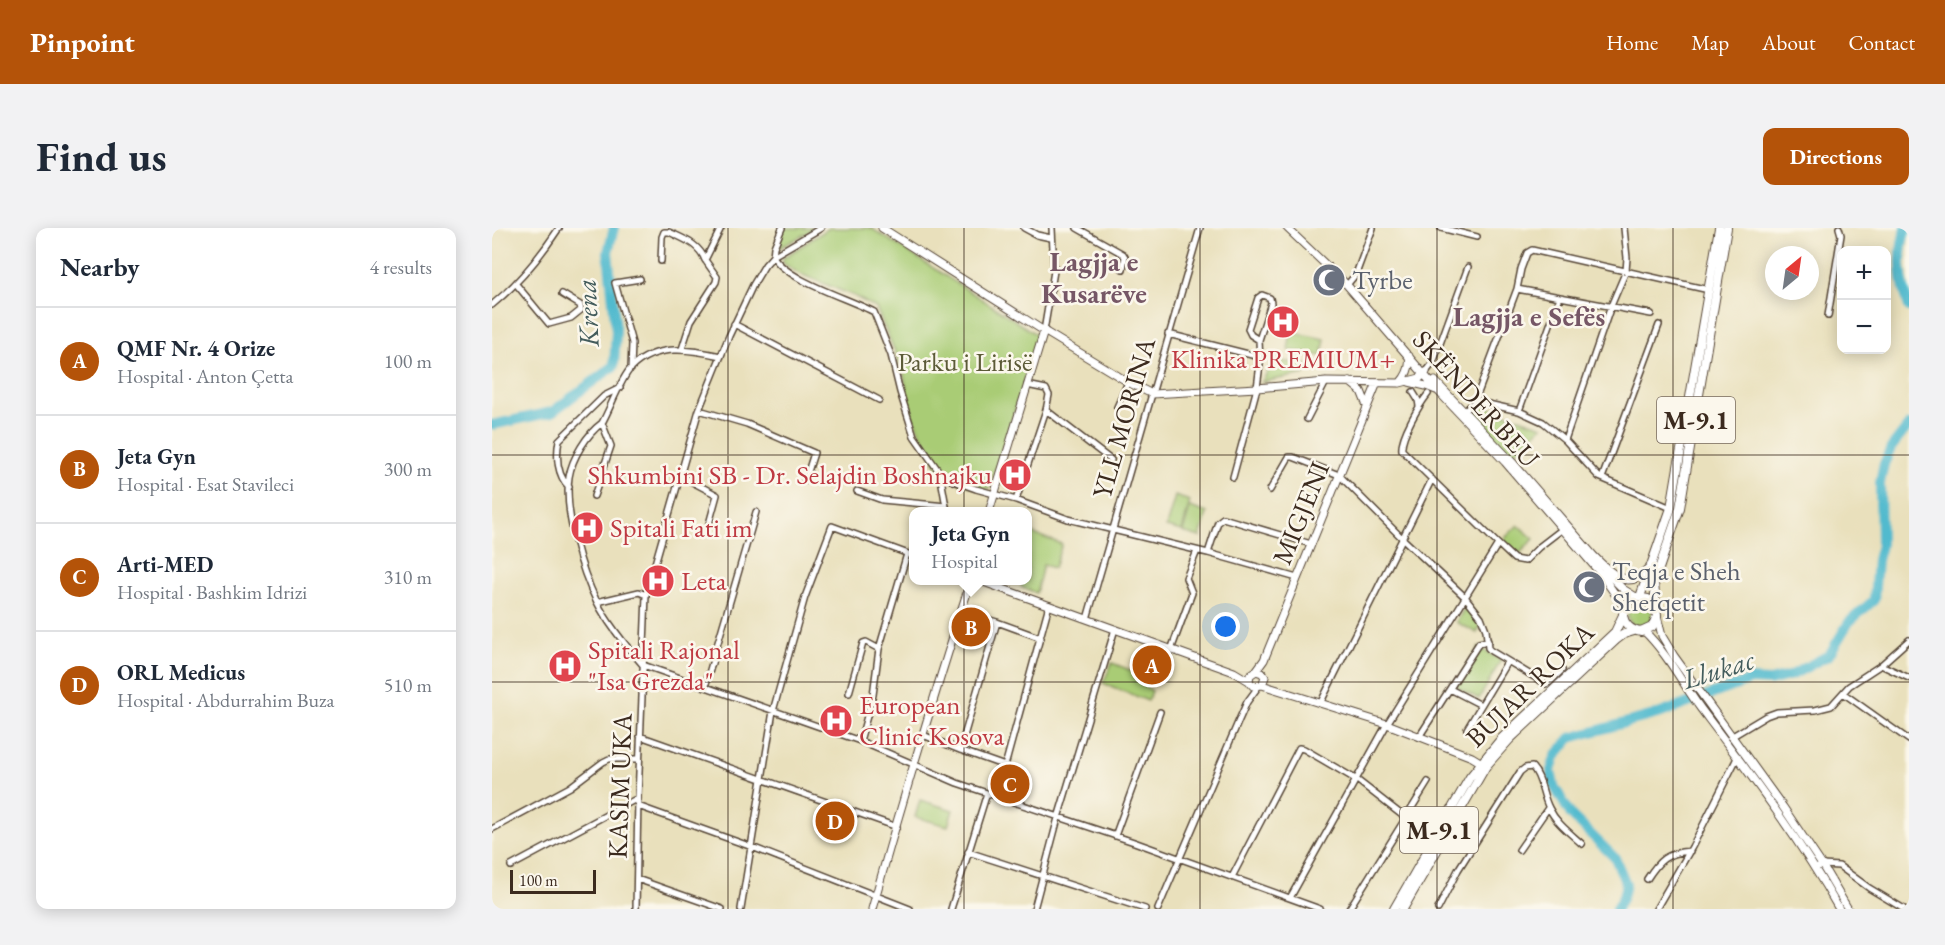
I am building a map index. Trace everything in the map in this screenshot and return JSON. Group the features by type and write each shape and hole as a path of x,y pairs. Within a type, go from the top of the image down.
{"main road":[{"name":"M-9.1","path":"1623,612 1629,601 1638,597 1653,565 1671,508 1719,228"},
{"name":"M-9.1","path":"1657,612 1654,583 1680,508 1727,228"},
{"path":"1595,558 1614,576 1620,578 1635,579 1653,565"},
{"path":"1623,612 1626,625 1634,631 1644,631 1652,627 1657,612 1648,599 1638,597"},
{"name":"BUJAR ROKA","path":"1403,909 1483,764 1501,739 1615,632 1623,612"},
{"name":"BUJAR ROKA","path":"1394,909 1470,777 1616,640 1634,631"}],"street":[{"path":"492,305 516,284 539,258 544,247 559,228"},
{"path":"705,260 721,228"},
{"path":"782,228 774,247 773,256 777,263 794,275 874,312 891,355 914,436 940,473 953,481 1017,500 1068,519 1208,553 1297,578"},
{"path":"773,256 821,228"},
{"path":"882,228 1044,331 1152,394 1326,382 1403,382 1426,386 1440,393"},
{"path":"1024,228 1037,235 1051,238"},
{"path":"990,507 1044,331 1054,272 1052,228"},
{"path":"1077,228 1123,254 1125,257 1123,269"},
{"name":"YLL MORINA","path":"1087,619 1200,228"},
{"name":"SKËNDERBEU","path":"1287,228 1347,285 1618,585 1638,597"},
{"path":"1347,285 1356,274 1373,228"},
{"path":"1441,228 1476,237"},
{"path":"1565,440 1611,306 1626,271 1624,228"},
{"path":"1828,316 1841,235 1839,228"},
{"path":"661,261 662,237 664,232 669,232 696,245 717,277 691,321 682,349"},
{"path":"1463,413 1475,400 1517,289 1527,253 1532,250 1709,290"},
{"name":"KASIM UKA","path":"636,909 646,595 699,410 734,324 759,275 773,256"},
{"path":"1403,382 1425,373 1432,363 1468,267"},
{"path":"631,369 632,343 615,283 640,279"},
{"path":"516,284 549,324 571,318 581,310 580,305 562,294"},
{"path":"1517,289 1651,314"},
{"path":"1233,477 1257,388 1259,340 1271,301 1269,297 1262,295 1258,298 1248,329 1251,335 1259,340"},
{"path":"1519,411 1560,297"},
{"path":"734,324 879,400"},
{"path":"1602,478 1659,325"},
{"path":"1168,334 1260,357"},
{"path":"721,356 682,349 658,352 643,359 631,369 602,423 582,447 569,476 569,501 575,539 597,602 643,665 860,741 913,765 987,793 1232,877 1308,907 1320,909"},
{"path":"1403,382 1410,361 1408,354"},
{"name":"SKËNDERBEU","path":"1425,373 1440,393 1463,413"},
{"path":"1117,407 1128,382"},
{"path":"1307,419 1326,382"},
{"path":"1350,382 1360,391 1367,406"},
{"name":"MIGJENI","path":"1257,680 1377,383"},
{"path":"1017,500 1049,394 1047,391 1027,385"},
{"path":"569,488 560,471 559,440 604,396 620,388"},
{"path":"1413,392 1418,400 1419,408"},
{"path":"1428,394 1401,447 1498,544 1514,559 1525,561 1539,547 1566,527"},
{"path":"1475,400 1519,411 1543,422 1565,440 1599,477 1671,508"},
{"path":"699,410 747,424 813,453 805,482"},
{"path":"1046,410 1111,460"},
{"path":"594,496 610,446 602,423"},
{"path":"1270,490 1288,457 1340,475 1466,598 1480,617 1491,651 1546,684 1562,670"},
{"path":"940,473 946,507"},
{"path":"681,476 717,495 709,524"},
{"path":"1322,702 1432,479"},
{"path":"857,491 882,500 932,507"},
{"path":"705,687 756,513"},
{"path":"1208,553 1218,522 1222,518 1311,544"},
{"path":"741,909 752,847 760,778 773,711 806,597 832,526 907,554 879,649 873,695 860,741"},
{"name":"SKËNDERBEU","path":"1566,527 1611,586 1623,612"},
{"path":"1290,898 1387,724 1498,544"},
{"path":"1171,650 1192,593 1186,578 1197,551"},
{"path":"872,909 913,765 969,585"},
{"path":"992,585 1280,689 1387,724 1483,764"},
{"path":"597,602 639,592 646,595"},
{"path":"995,795 1049,605"},
{"path":"961,612 998,622 1041,638"},
{"path":"1657,612 1662,636 1687,682"},
{"path":"960,750 998,622"},
{"path":"1034,909 1058,818 1115,629"},
{"path":"1644,631 1687,682 1848,909"},
{"path":"1731,737 1766,716 1778,712 1831,706 1864,675 1881,665 1909,640"},
{"path":"1419,737 1479,643 1488,641"},
{"path":"849,693 864,642 879,649"},
{"path":"1467,729 1507,662"},
{"path":"1881,665 1909,678"},
{"path":"1158,909 1257,680"},
{"path":"1450,689 1481,705"},
{"path":"1843,693 1909,740"},
{"path":"1706,709 1731,737 1778,799 1819,867 1839,909"},
{"path":"1115,836 1160,712"},
{"path":"923,735 1005,766"},
{"path":"640,736 897,827"},
{"path":"1232,877 1299,748 1357,780 1407,819"},
{"path":"1656,909 1690,851 1738,756"},
{"path":"492,829 570,787 609,759 639,759"},
{"path":"1438,909 1458,870 1520,772 1525,768 1532,767 1538,772 1540,787 1548,808 1558,823 1582,844"},
{"path":"1349,909 1428,782"},
{"path":"951,909 987,793"},
{"path":"511,866 638,798"},
{"path":"638,806 752,847 910,909"},
{"path":"1519,850 1548,808"},
{"path":"1647,879 1659,861 1680,852 1690,851"},
{"path":"968,852 1144,909"},
{"path":"1819,867 1839,866 1904,909"},
{"path":"637,879 722,909"}],"green space":[{"path":"784,228 816,228 776,250 776,242"},
{"name":"Parku i Lirisë","path":"829,228 871,228 1039,336 989,489 961,484 936,465 910,412 903,370 876,308 854,296 798,273 783,263 783,258"},
{"path":"1291,332 1325,339 1322,356 1288,350"},
{"path":"1274,360 1310,365 1305,374 1262,382"},
{"path":"1478,404 1543,426 1511,456 1472,415"},
{"path":"1175,496 1190,501 1182,531 1166,527"},
{"path":"1190,507 1207,513 1200,537 1183,532"},
{"path":"1518,525 1534,539 1519,554 1503,540"},
{"path":"1032,533 1062,544 1054,568 1043,565 1036,593 1021,587 1022,585 1032,585"},
{"path":"1640,603 1649,606 1652,615 1649,624 1640,627 1631,624 1628,615 1631,606"},
{"path":"1467,604 1481,622 1477,633 1456,622"},
{"path":"1479,647 1501,660 1479,699 1455,686"},
{"path":"1112,663 1143,675 1141,684 1152,691 1148,701 1103,683"},
{"path":"920,800 953,810 948,826 915,817"}],"waterway":[{"name":"Krena","path":"492,425 552,412 614,366 616,331 608,252 614,228"},
{"name":"Llukac","path":"1906,228 1901,268 1909,307"},
{"name":"Llukac","path":"1616,909 1623,897 1626,884 1615,858 1571,815 1554,786 1551,771 1555,757 1570,738 1661,713 1751,680 1770,681 1792,675 1829,655 1849,622 1874,600 1877,560 1881,545 1880,483 1884,464 1891,448 1909,425"}],"place":[{"name":"Tyrbe","path":"1329,280"},
{"name":"Klinika PREMIUM+","path":"1283,322"},
{"name":"Shkumbini SB - Dr. Selajdin Boshnajku","path":"1015,475"},
{"name":"Spitali Fati im","path":"587,528"},
{"name":"Leta","path":"658,581"},
{"name":"Teqja e Sheh Shefqetit","path":"1589,587"},
{"name":"Jeta Gyn","path":"971,627"},
{"name":"QMF Nr. 4 Orize","path":"1152,665"},
{"name":"Spitali Rajonal \"Isa Grezda\"","path":"565,666"},
{"name":"European Clinic Kosova","path":"836,721"},
{"name":"Arti-MED","path":"1010,784"},
{"name":"ORL Medicus","path":"835,821"}],"district":[{"name":"Lagjja e Kusarëve","path":"1094,277"},
{"name":"Lagjja e Sefës","path":"1529,316"}]}
